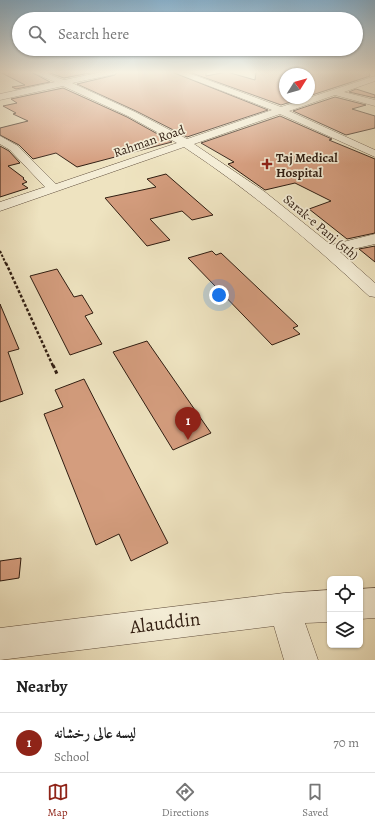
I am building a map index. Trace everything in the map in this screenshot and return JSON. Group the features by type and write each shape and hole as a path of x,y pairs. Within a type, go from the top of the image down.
{"street":[{"name":"Sarak-e Panj (5th)","path":"109,103 186,143 227,170 264,197 328,250 375,292"},
{"path":"260,103 375,154"},
{"name":"Rahman Road","path":"0,207 304,103"},
{"path":"0,139 14,148 54,189"},
{"path":"328,250 375,239"},
{"path":"363,604 375,603"},
{"name":"Alauddin","path":"0,644 284,609 327,606"},
{"path":"284,609 301,660"}],"path":[{"path":"0,251 56,374"}],"building":[{"path":"17,103 96,103 127,117 172,142 77,167 56,153 33,159 19,145 0,135 0,128 28,121 13,114 16,113 3,106"},
{"path":"118,103 250,103 268,110 187,137"},
{"path":"318,103 357,103 366,105 352,109 375,116 375,128 346,135 293,111"},
{"path":"280,116 332,139 329,140 375,159 375,233 347,239 309,209 331,201 295,183 265,190 228,164 234,162 201,143"},
{"path":"0,146 9,151 20,163 8,166 24,178 23,179 27,182 22,184 28,188 0,197"},
{"path":"166,174 213,215 192,220 182,211 150,219 170,240 147,246 105,198 156,187 147,179"},
{"path":"375,246 375,262 359,249"},
{"path":"212,251 216,255 221,253 298,326 293,328 300,334 272,345 188,258"},
{"path":"57,269 74,297 82,295 93,313 85,316 102,344 70,355 30,276"},
{"path":"0,304 19,349 8,352 23,394 0,402"},
{"path":"147,341 211,433 173,450 113,352"},
{"path":"84,379 168,543 131,561 119,534 96,545 44,414 63,407 55,390"},
{"path":"21,558 19,578 0,581 0,561"}],"place":[{"name":"Taj Medical Hospital","path":"267,164"},
{"name":"لیسه عالی رخشانه","path":"188,440"}]}
